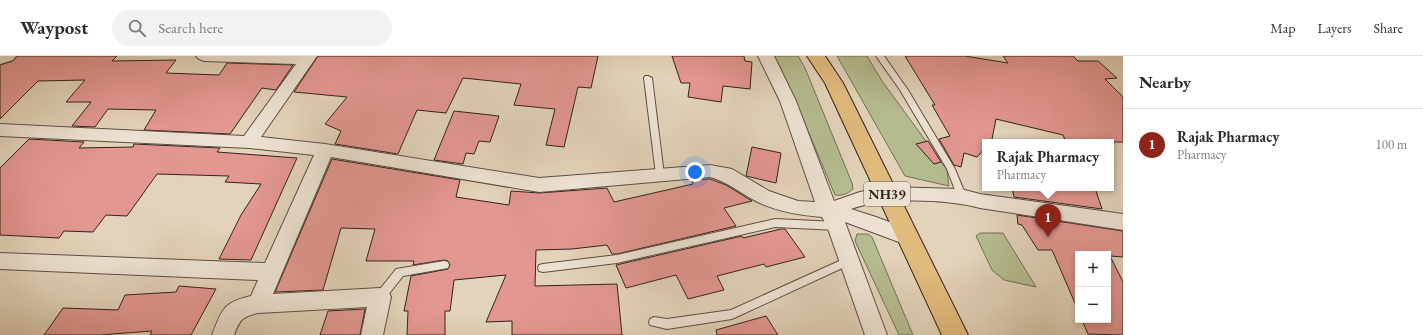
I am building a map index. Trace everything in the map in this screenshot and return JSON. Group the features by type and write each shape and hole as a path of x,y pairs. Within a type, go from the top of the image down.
{"highway":[{"name":"NH39","path":"816,56 834,84 955,335"}],"street":[{"path":"0,59 7,56"},
{"path":"204,56 307,58"},
{"path":"766,56 788,101 876,335"},
{"path":"248,142 307,58"},
{"path":"0,130 248,142 325,150 512,181 539,184 710,171 725,174 762,196 797,208 832,218 869,222 907,237"},
{"path":"258,304 325,150"},
{"path":"832,218 860,200 887,194 961,196 980,201 1123,222"},
{"path":"0,261 271,272"},
{"path":"223,335 233,312 240,307 258,304 380,297 372,335"}],"lane":[{"path":"880,56 904,90 951,169 961,196"},
{"path":"648,78 660,175"},
{"path":"543,268 616,259 775,223 832,218"},
{"path":"654,322 666,324 732,314 848,261"},
{"path":"380,297 400,272 444,265"}],"green space":[{"path":"774,56 798,56 805,68 852,183 853,189 847,193 843,195 835,195 792,93"},
{"path":"837,56 867,56 882,81 947,170 949,186 905,176"},
{"path":"980,233 1003,233 1036,287 1004,280 992,270 976,236"},
{"path":"857,234 868,234 872,237 913,335 899,335 855,241"}],"building":[{"path":"17,56 117,56 112,61 176,60 166,73 219,75 227,63 293,65 276,90 262,88 230,134 144,130 156,110 108,109 95,127 72,126 91,102 66,102 85,80 38,81 0,119 0,65 13,61"},
{"path":"318,56 598,56 591,88 578,87 564,147 546,145 555,109 514,105 521,84 463,78 446,113 417,110 398,154 335,144 341,131 325,124 347,97 294,92"},
{"path":"672,56 744,56 745,61 752,62 750,89 723,86 721,102 688,97 690,83 681,83"},
{"path":"905,56 965,56 1008,63 1003,56 1073,56 1078,61 1098,61 1117,78 1105,79 1123,97 1123,142 1114,142 1114,139 1065,139 1063,135 996,119 992,139 982,139 982,151 977,157 964,153 961,167 954,165 939,139 950,136 932,105 935,105"},
{"path":"454,111 499,116 490,142 479,141 474,154 466,153 463,164 434,160"},
{"path":"29,139 84,142 79,148 133,147 134,144 220,148 217,152 297,158 251,260 219,259 241,215 261,184 225,182 229,176 157,174 127,216 106,215 93,232 64,231 59,238 0,235 0,168"},
{"path":"928,141 941,162 934,164 916,144"},
{"path":"752,147 781,153 776,183 746,176"},
{"path":"332,159 460,180 456,197 509,205 511,191 539,193 607,188 614,202 693,184 691,180 710,179 726,185 752,201 724,208 736,226 617,254 612,254 607,245 572,249 536,250 535,286 617,284 622,335 512,335 512,321 486,322 506,275 454,280 450,311 445,311 445,335 407,335 408,311 404,311 411,276 448,269 450,265 448,261 444,260 413,265 414,261 366,261 375,229 341,228 323,290 275,292"},
{"path":"1013,191 1096,191 1102,209 1014,197"},
{"path":"1017,215 1123,231 1123,257 1111,256 1111,251 1075,251 1075,303 1052,250 1038,250 1022,225 1018,224"},
{"path":"785,229 805,257 766,267 764,264 717,276 724,290 688,299 676,275 626,288 616,265 742,236 743,238"},
{"path":"1111,258 1123,282 1123,335 1088,334 1083,323 1111,323"},
{"path":"179,286 216,289 191,335 150,335 152,331 100,335 44,335 63,308 118,310 125,295 176,292"},
{"path":"365,309 360,335 320,335 328,311"},
{"path":"766,316 778,335 717,335 716,330"}],"place":[{"name":"Rajak Pharmacy","path":"1048,237"}]}
